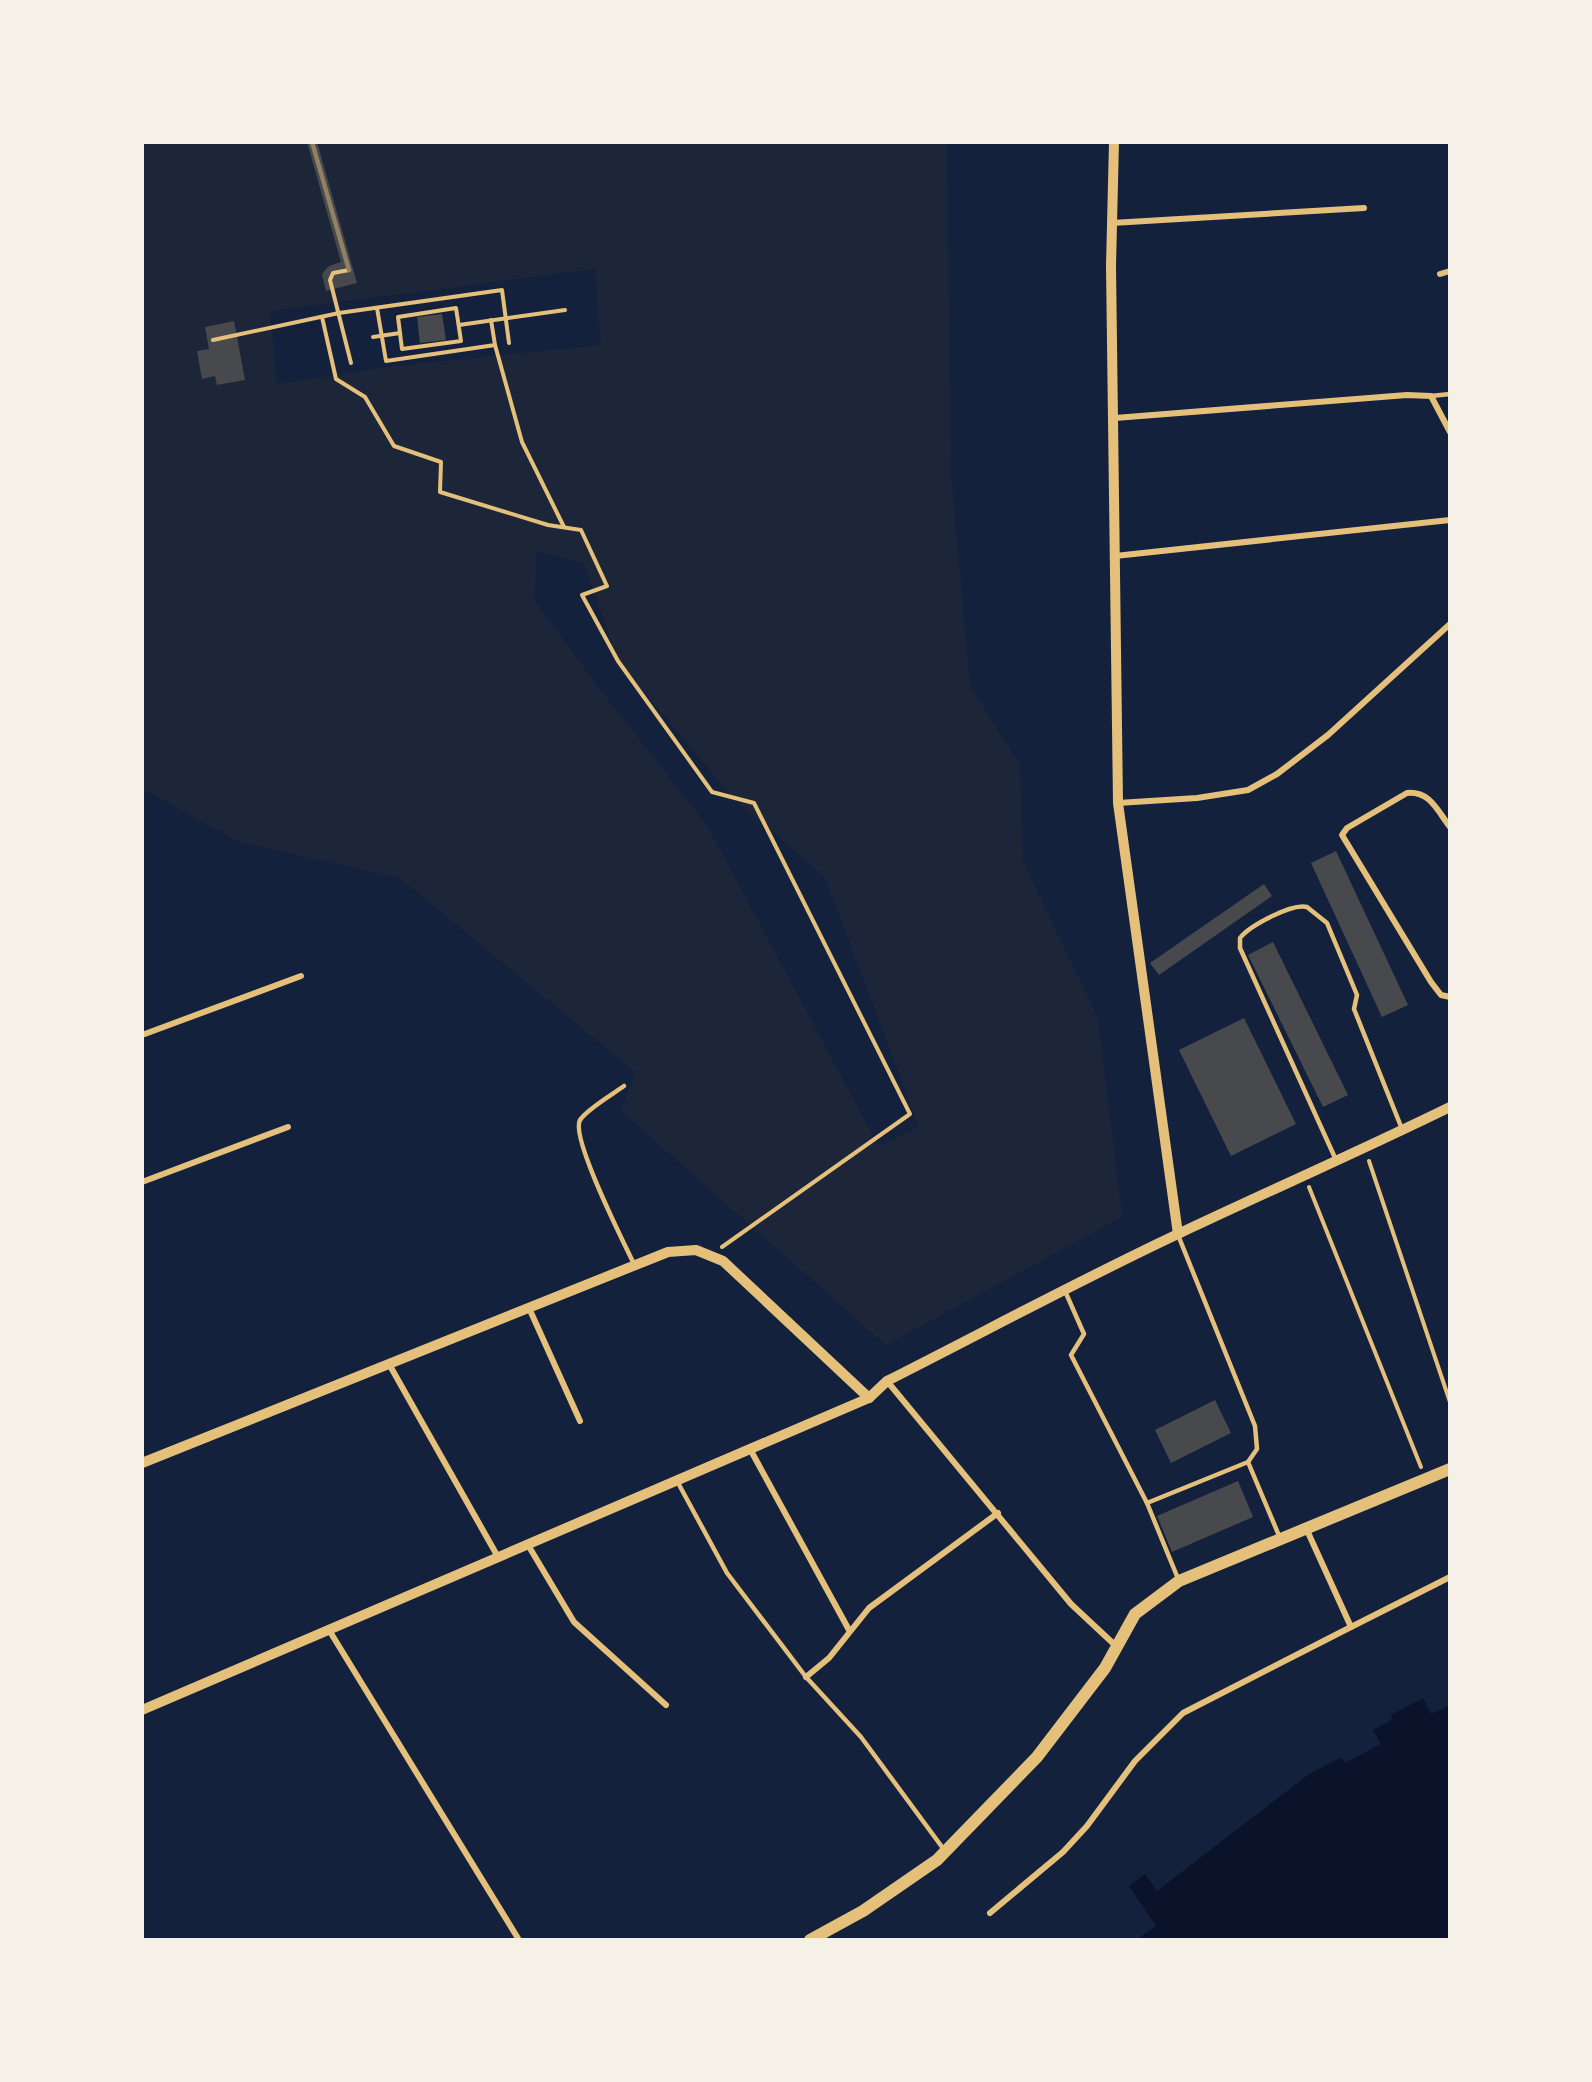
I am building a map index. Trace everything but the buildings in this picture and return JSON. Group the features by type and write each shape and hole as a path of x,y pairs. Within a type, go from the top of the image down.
{"main road":[{"path":"810,1940 863,1911 937,1860 1037,1757 1095,1682 1136,1614 1179,1581 1449,1469"}],"street":[{"path":"1114,142 1112,223 1119,803 1178,1234"},
{"path":"1112,223 1364,208"},
{"path":"1440,274 1449,271"},
{"path":"1115,418 1407,395 1431,396 1449,432"},
{"path":"1115,556 1449,520"},
{"path":"1119,803 1197,798 1248,790 1277,774 1328,735 1449,624"},
{"path":"1449,827 1426,795 1419,792 1407,792 1347,828 1342,835 1342,839 1431,982 1441,994 1449,997"},
{"path":"142,1035 300,976"},
{"path":"142,1710 869,1398 887,1381 1178,1234 1305,1175 1337,1163 1449,1107"},
{"path":"142,1182 288,1127"},
{"path":"142,1463 668,1252 696,1250 723,1261 869,1398"},
{"path":"529,1308 580,1421"},
{"path":"389,1364 498,1557"},
{"path":"887,1381 1076,1609 1116,1646"},
{"path":"750,1449 849,1630"},
{"path":"806,1677 829,1658 849,1630 882,1597 998,1513"},
{"path":"1306,1527 1351,1627"},
{"path":"528,1545 574,1622 666,1705"},
{"path":"990,1912 1063,1852 1087,1826 1135,1761 1183,1713 1449,1577"},
{"path":"329,1630 519,1940"}],"lane":[{"path":"1431,396 1449,394"},
{"path":"1337,1163 1239,948 1240,938 1246,932 1290,908 1307,907 1327,923 1357,995 1354,1009 1403,1130"},
{"path":"624,1086 581,1119 578,1128 592,1173 634,1266"},
{"path":"1148,1503 1248,1462 1257,1449 1255,1426 1178,1234"},
{"path":"1065,1291 1084,1334 1071,1355 1148,1503 1179,1581"},
{"path":"1248,1462 1280,1538"},
{"path":"677,1481 727,1573 806,1677 861,1737 945,1851"}],"path":[{"path":"349,270 333,273 330,280 351,363"},
{"path":"213,340 339,314 502,290 509,343"},
{"path":"425,301 427,312"},
{"path":"377,308 386,361 495,345"},
{"path":"456,308 461,341 402,349 398,316 427,312 456,308"},
{"path":"459,325 565,309"},
{"path":"322,317 336,379 365,397 394,446 441,462 440,492 548,525 581,530 607,586 582,595 618,661 712,792 754,803 910,1114 709,1256"},
{"path":"491,320 495,345 522,442 564,527"},
{"path":"373,337 400,333"},
{"path":"1365,1149 1449,1402"},
{"path":"1305,1175 1425,1479"}],"shaded area":[{"path":"142,143 947,143 951,475 970,686 1020,765 1023,862 1098,1018 1122,1217 886,1345 621,1111 635,1072 400,878 239,842 143,789","holes":["595,269 601,345 395,366 277,384 270,311","536,551 584,563 618,661 735,800 825,877 919,1127 879,1147 707,825 599,688 535,601"]},
{"path":"1423,1698 1431,1714 1449,1705 1449,1939 1137,1939 1156,1926 1129,1886 1145,1874 1157,1891 1309,1774 1342,1757 1345,1763 1381,1744 1373,1730 1392,1720 1391,1715"}],"railway":[{"path":"312,142 349,270"}]}
